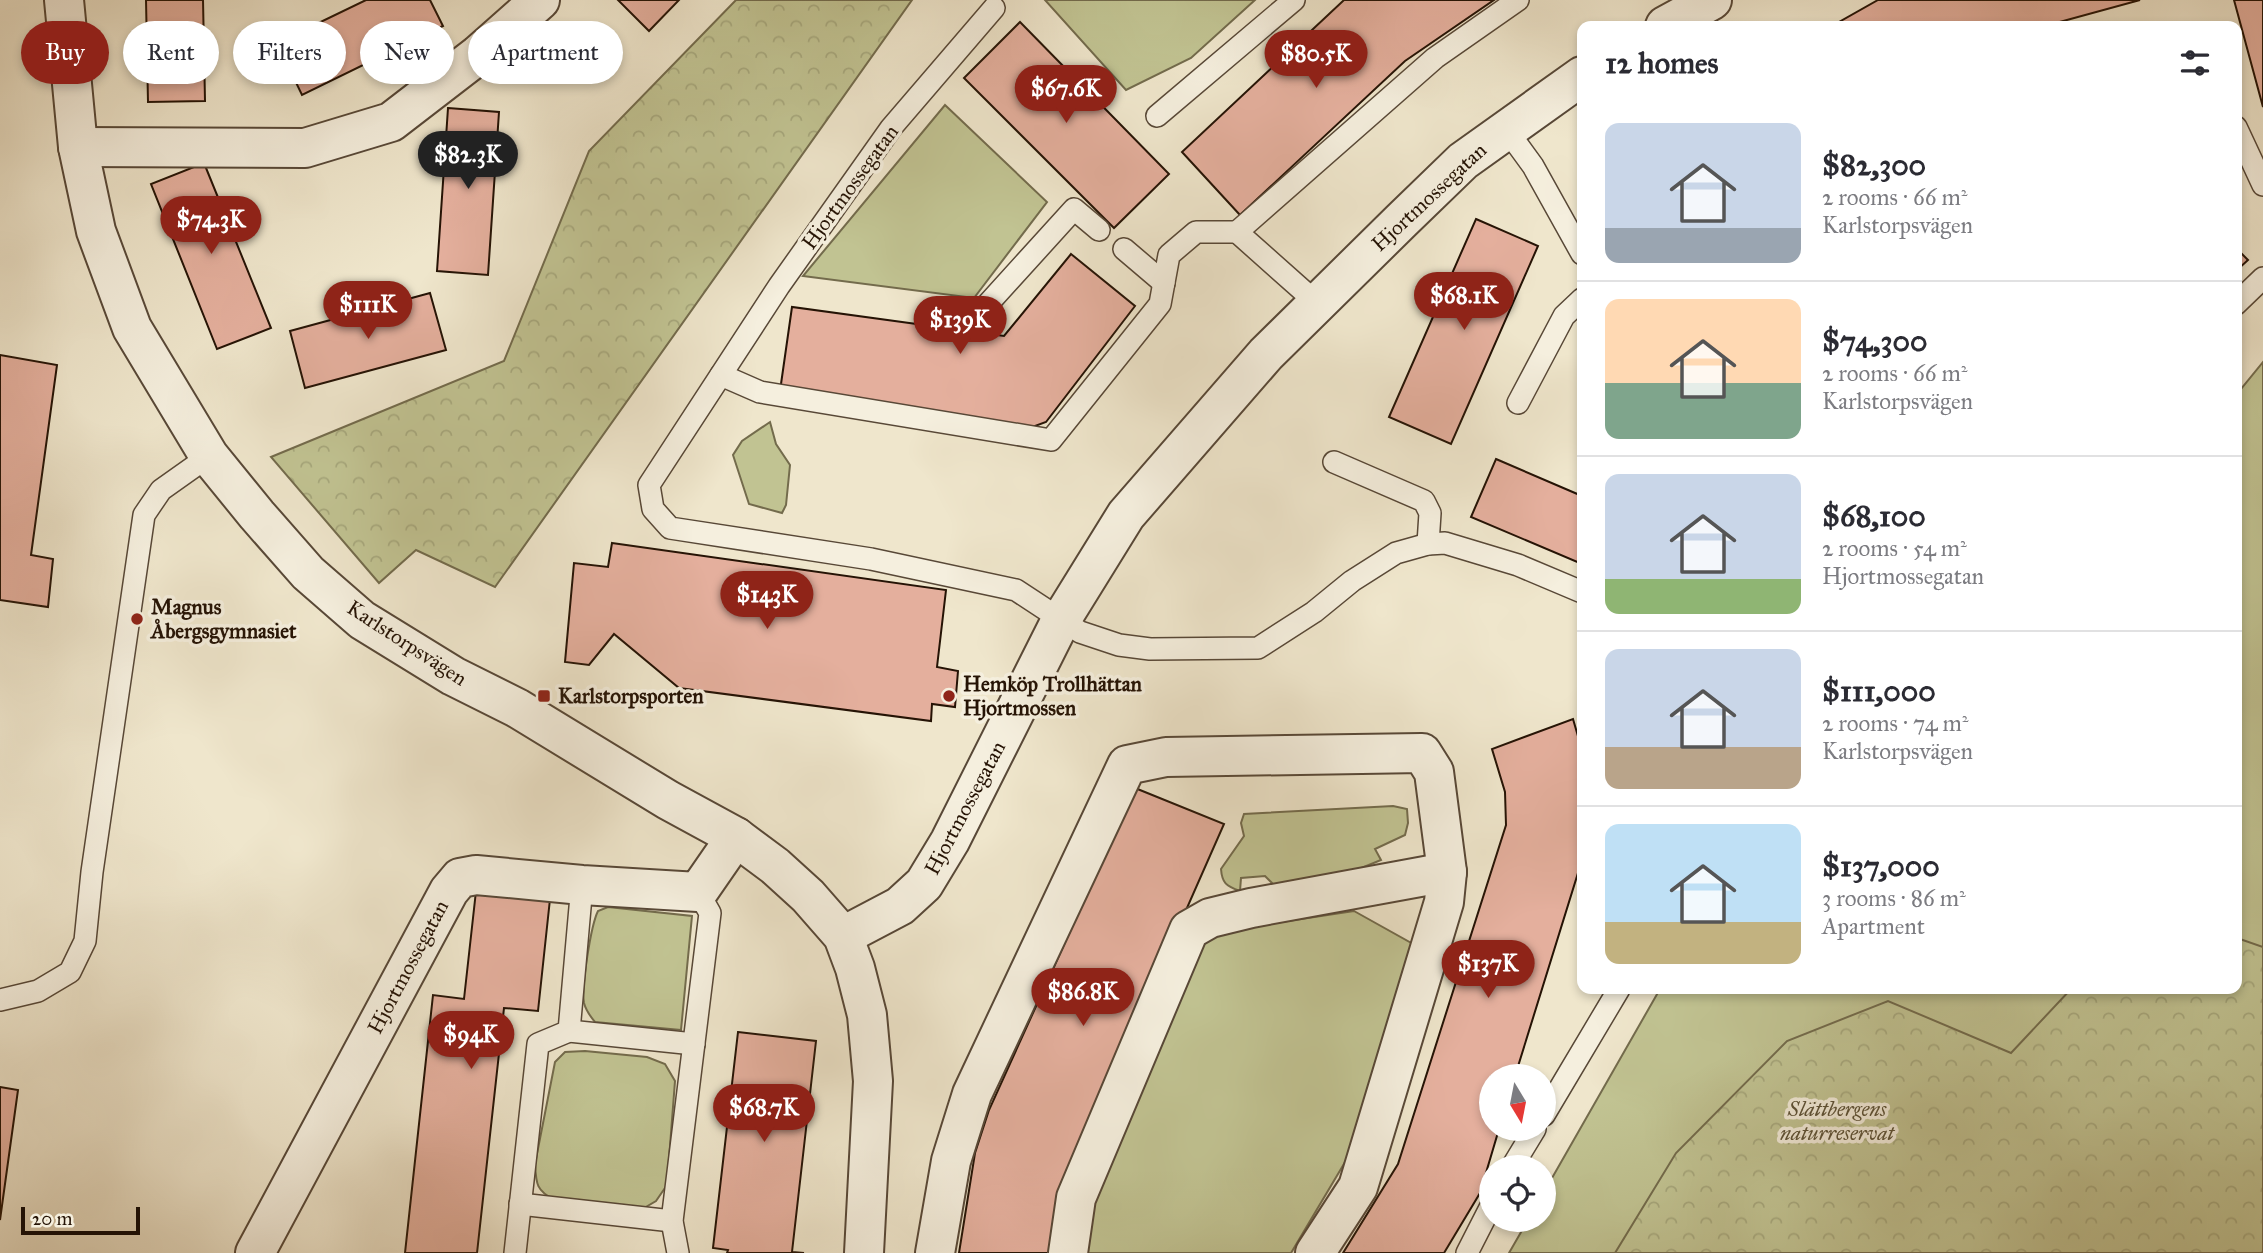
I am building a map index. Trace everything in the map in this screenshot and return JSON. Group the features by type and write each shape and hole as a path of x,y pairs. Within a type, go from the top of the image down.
{"street":[{"name":"Karlstorpsvägen","path":"64,0 78,148 96,231 132,328 209,456 257,516 308,573 362,620 453,676 517,708 668,800 736,836 808,896 843,936"},
{"path":"78,148 304,148 391,122 478,55 540,0"},
{"name":"Hjortmossegatan","path":"843,936 900,906 924,884 950,841 1061,620 1126,515 1266,354 1463,161 1577,79"},
{"path":"935,1253 951,1161 972,1094 1127,765 1166,757 1422,753 1434,772 1447,872 1444,902 1358,1187 1315,1253"},
{"path":"698,892 736,836"},
{"path":"1068,1253 1076,1198 1189,930 1210,918 1251,908 1447,872"},
{"name":"Hjortmossegatan","path":"255,1253 449,891 460,878 476,875 698,892"},
{"path":"843,936 855,968 867,1015 873,1081 864,1253"}],"lane":[{"path":"1157,116 1294,0"},
{"path":"721,375 760,392 1051,440 1160,304 1169,255 1196,233 1237,232 1435,58 1518,0"},
{"name":"Hjortmossegatan","path":"993,8 891,128 779,286 649,485 653,509 670,528 871,559 1016,590 1061,620"},
{"path":"1506,129 1533,166 1577,245"},
{"path":"2242,140 2263,185"},
{"path":"986,306 1074,209 1099,230"},
{"path":"1237,232 1318,304"},
{"path":"1124,249 1164,283"},
{"path":"2242,298 2263,278"},
{"path":"1518,403 1564,316 1577,304"},
{"path":"0,1000 38,990 71,972 85,941 92,872 144,514 160,489 209,456"},
{"path":"1334,462 1424,501 1430,513 1428,544"},
{"path":"1061,620 1080,632 1119,645 1150,649 1258,648 1314,612 1352,581 1396,552 1445,543 1518,565 1577,590"},
{"path":"569,1031 582,885"},
{"path":"678,1253 672,1220 710,914 698,892"},
{"path":"1556,1095 1616,994"},
{"path":"515,1253 538,1044 569,1031 694,1044"},
{"path":"520,1205 672,1220"},
{"path":"1467,1253 1479,1230"}],"green space":[{"path":"736,0 912,0 495,587 416,550 379,583 271,457 504,361 589,151"},
{"path":"1045,0 1255,0 1191,58 1126,90"},
{"path":"945,105 1047,202 974,298 803,276"},
{"name":"Slättbergens naturreservat","path":"2263,362 2263,1253 1509,1253 1521,1232 1556,1232 1556,1171 1657,994 2242,994 2242,388"},
{"path":"770,422 776,444 790,465 786,505 782,513 749,504 733,455 742,441"},
{"path":"1393,806 1407,809 1408,823 1405,835 1375,849 1381,860 1332,880 1278,889 1265,876 1241,878 1240,891 1228,886 1222,878 1221,869 1244,836 1241,823 1244,814"},
{"path":"608,907 692,916 681,1030 595,1022 588,1013 583,995 590,942 598,911"},
{"path":"1354,911 1413,944 1354,1147 1291,1253 1085,1253 1095,1202 1203,934"},
{"name":"Slättbergens naturreservat","path":"2242,940 2263,947 2263,1253 1615,1253 1676,1153 1787,1041 1888,1001 2011,1053 2066,994 2242,994"},
{"path":"585,1051 647,1057 665,1064 675,1081 667,1185 656,1201 644,1208 555,1200 538,1186 535,1164 555,1062 565,1052"}],"building":[{"path":"146,0 203,0 203,21 146,21"},
{"path":"366,0 430,0 440,21 360,21 360,67 346,73 346,21 323,21"},
{"path":"618,0 679,0 649,31"},
{"path":"1344,0 1494,0 1405,61 1240,215 1182,152"},
{"path":"1878,0 2140,0 2063,21 1841,21"},
{"path":"2234,0 2263,0 2263,107 2242,21 2240,21"},
{"path":"1020,22 1169,174 1114,228 964,78"},
{"path":"148,84 205,84 205,101 148,102"},
{"path":"297,84 324,84 302,95"},
{"path":"448,108 499,112 488,275 437,271"},
{"path":"204,163 271,328 217,349 151,184"},
{"path":"1476,219 1538,246 1451,444 1389,417"},
{"path":"1071,254 1135,306 1046,422 1027,429 780,391 792,307 1004,336"},
{"path":"2242,254 2248,260 2242,266"},
{"path":"430,293 446,350 305,388 290,331"},
{"path":"0,355 57,365 31,555 53,559 48,607 0,600"},
{"path":"1496,459 1577,494 1577,562 1471,517"},
{"path":"612,543 946,590 937,667 958,671 955,707 932,704 931,721 679,688 614,634 589,665 565,662 574,563 608,567"},
{"path":"1573,719 1577,733 1577,876 1519,1064 1479,1064 1479,1141 1495,1141 1491,1155 1479,1155 1479,1195 1444,1253 1343,1253 1398,1164 1506,825 1505,792 1492,749"},
{"path":"1135,788 1224,824 1086,1137 1056,1253 959,1253 975,1153 989,1110"},
{"path":"476,891 550,899 538,1011 504,1008 477,1253 405,1253 433,995 464,999"},
{"path":"738,1032 816,1041 792,1252 804,1253 727,1253 728,1250 713,1248"},
{"path":"0,1087 18,1090 0,1220"}],"place":[{"name":"Magnus Åbergsgymnasiet","path":"137,619"},
{"name":"Karlstorpsporten","path":"544,696"},
{"name":"Hemköp Trollhättan Hjortmossen","path":"949,696"}]}
